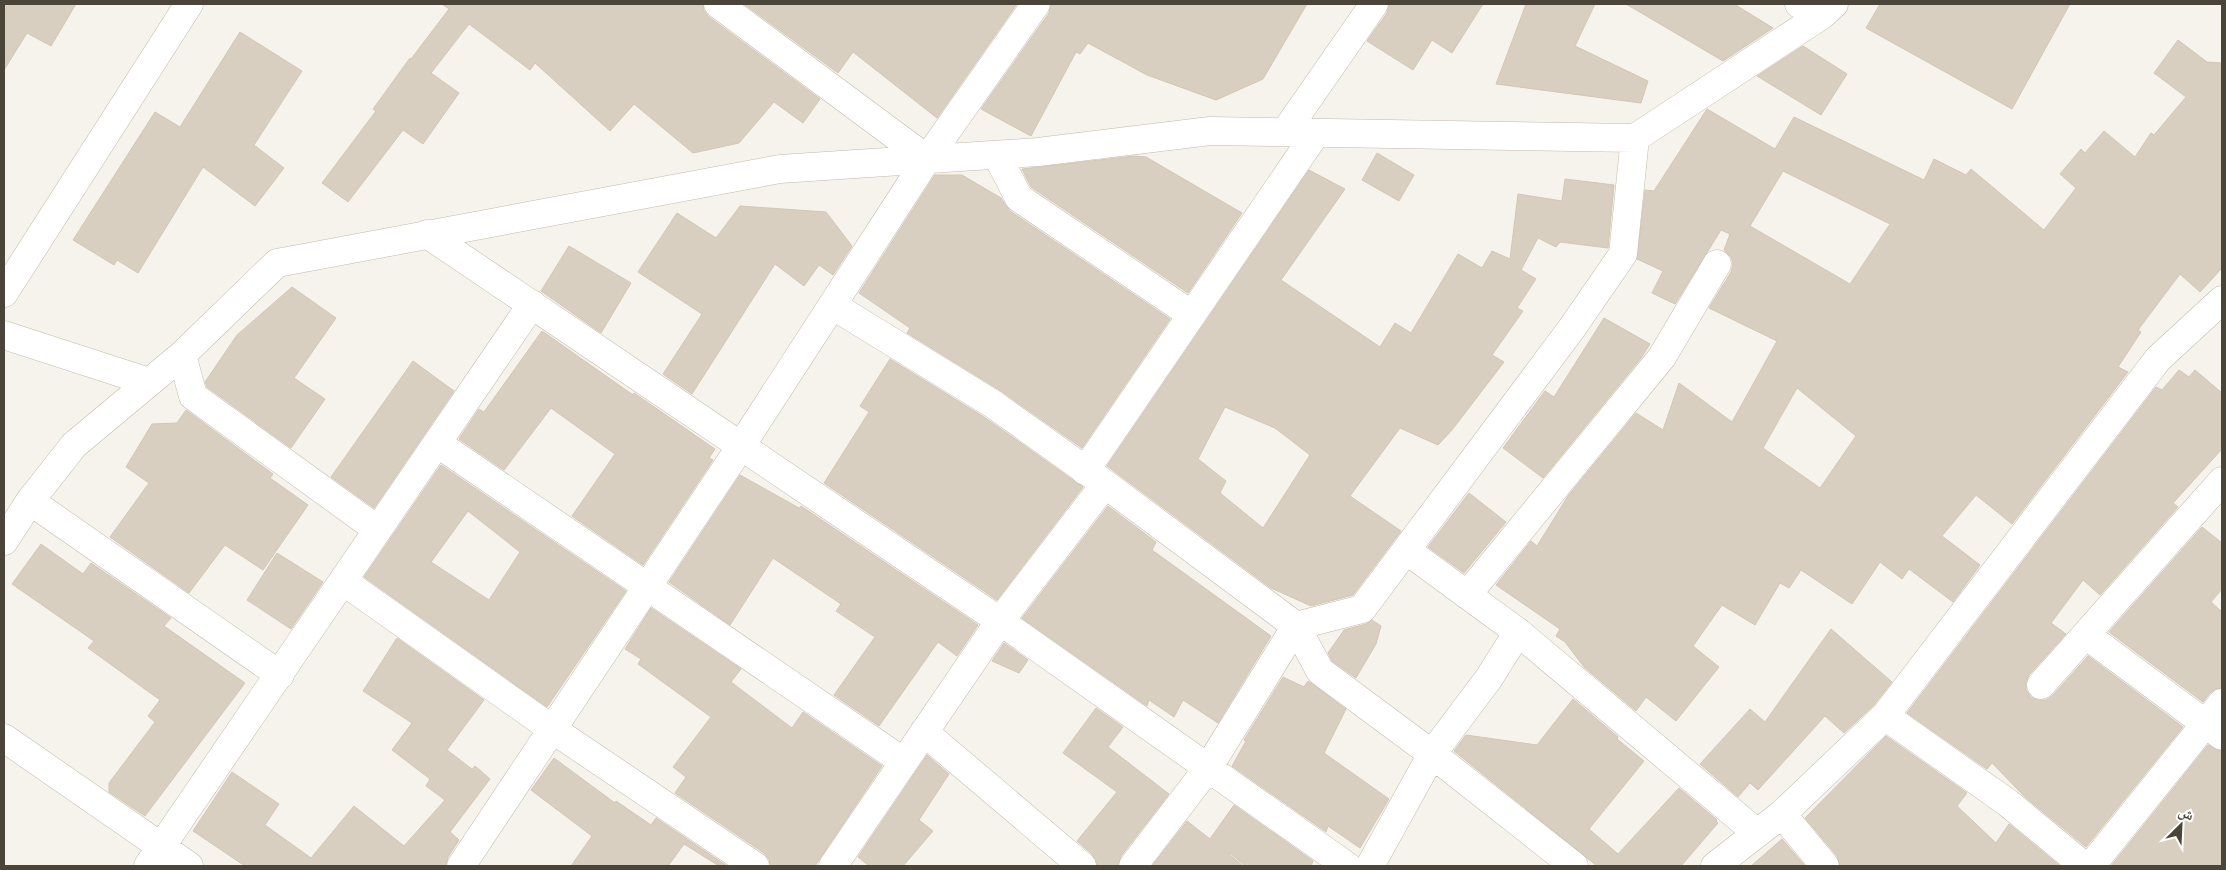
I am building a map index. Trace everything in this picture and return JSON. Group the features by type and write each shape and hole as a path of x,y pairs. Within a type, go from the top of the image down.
{"street":[{"path":"4,293 189,4"},
{"path":"718,4 926,159"},
{"path":"460,866 741,446 926,159 1036,4"},
{"path":"1284,132 1374,4"},
{"path":"4,541 30,500 74,445 182,355 277,263 780,169 1038,152 1210,131 1636,138 1818,8"},
{"path":"846,861 904,762 1095,477 1192,315 1316,133"},
{"path":"1133,866 1208,768 1296,626 1362,609 1572,328 1623,254 1636,138"},
{"path":"997,155 1019,198 1192,315"},
{"path":"426,234 1000,621 1347,866"},
{"path":"1467,596 1662,357 1717,264"},
{"path":"1715,866 1782,814 1885,716 2158,358 2222,300"},
{"path":"155,857 532,304"},
{"path":"832,305 993,404 1296,626 1320,671 1432,754 1574,866"},
{"path":"4,335 150,382"},
{"path":"182,355 193,396 378,530"},
{"path":"437,443 648,585 904,762"},
{"path":"2041,685 2222,481"},
{"path":"30,500 280,675"},
{"path":"1406,550 1518,632 1757,833"},
{"path":"344,582 552,730 756,866"},
{"path":"1370,866 1432,754 1489,678 1518,632"},
{"path":"2086,635 2213,730"},
{"path":"2091,866 2213,730 2222,703"},
{"path":"1885,716 2008,803 2084,866"},
{"path":"924,732 1082,866"},
{"path":"4,738 155,857 189,866"},
{"path":"1782,814 1826,866"}],"building":[{"path":"4,4 76,4 51,46 27,33 4,70"},
{"path":"442,4 703,4 704,11 709,17 820,99 803,123 774,102 739,143 693,153 634,104 610,131 535,63 530,70 469,24 431,73 459,93 423,144 403,130 348,202 322,183 376,111 373,109 410,58 449,9"},
{"path":"744,4 1017,4 937,118 853,52 838,73"},
{"path":"1051,4 1307,4 1263,79 1216,100 1147,75 1088,43 1080,54 1076,52 1031,136 981,109 1049,13"},
{"path":"1389,4 1483,4 1452,53 1432,40 1413,70 1367,41 1387,13"},
{"path":"1526,4 1595,4 1575,46 1648,81 1641,103 1496,84"},
{"path":"1626,4 1734,4 1773,28 1723,61"},
{"path":"1880,4 2070,4 2012,109 1866,28"},
{"path":"240,32 302,71 254,145 284,168 255,206 203,167 138,273 117,260 114,265 73,240 155,112 180,127"},
{"path":"2178,40 2207,62 2222,63 2222,268 2200,292 2180,274 2138,330 2141,332 2118,367 2128,372 2012,524 1976,495 1942,536 1980,565 1953,602 1909,569 1902,579 1880,562 1852,604 1801,570 1789,588 1780,583 1755,625 1722,605 1693,646 1719,667 1676,721 1646,697 1636,711 1584,667 1565,642 1556,636 1560,629 1496,585 1531,541 1537,546 1568,496 1636,413 1663,430 1679,383 1732,422 1777,341 1709,308 1731,272 1733,264 1731,257 1724,250 1730,234 1721,230 1675,304 1652,293 1663,271 1637,259 1645,190 1654,191 1707,109 1775,149 1794,117 1924,180 1934,159 1966,175 1971,169 2044,230 2076,188 2060,174 2081,149 2085,153 2104,131 2135,157 2151,133 2154,135 2186,97 2154,73","holes":["1783,171 1890,224 1850,284 1750,226","1797,388 1856,436 1820,488 1763,448"]},
{"path":"1803,46 1847,74 1821,115 1757,76"},
{"path":"1377,153 1414,175 1399,201 1362,180"},
{"path":"1134,156 1146,157 1242,213 1188,293 1031,187 1022,169"},
{"path":"1309,170 1345,189 1281,280 1380,347 1395,323 1411,333 1458,254 1482,268 1492,251 1510,259 1518,194 1562,201 1565,179 1614,185 1608,248 1560,242 1556,247 1538,238 1521,270 1536,279 1517,308 1523,311 1492,355 1504,362 1452,430 1438,445 1400,428 1350,496 1401,531 1353,595 1311,606 1271,588 1107,466","holes":["1225,407 1275,428 1310,455 1263,528 1220,493 1226,481 1198,459"]},
{"path":"935,175 962,175 1001,198 1010,211 1170,319 1082,448 1001,391 907,333 910,328 859,293"},
{"path":"740,206 826,212 852,246 833,275 819,265 804,286 775,264 692,394 663,374 702,314 638,272 677,213 716,238"},
{"path":"569,246 631,283 601,333 541,291"},
{"path":"292,287 336,318 294,378 325,399 291,448 207,387 205,382 237,335"},
{"path":"1604,318 1650,344 1641,358 1543,478 1503,448 1545,391 1554,397"},
{"path":"542,331 633,395 634,393 715,449 709,458 713,460 643,565 572,516 615,454 551,408 504,470 459,439 479,409 484,412"},
{"path":"890,359 984,417 1083,487 997,600 824,483 869,412 860,406"},
{"path":"413,361 454,391 374,508 331,477"},
{"path":"2179,370 2189,377 2195,370 2222,393 2222,449 2173,503 2178,507 2100,595 2083,580 2051,623 2066,634 2029,675 2026,682 2026,690 2031,697 2038,700 2046,700 2053,695 2088,656 2183,727 2086,847 2026,798 1992,763 1987,769 1907,713 2156,387 2162,390"},
{"path":"186,410 273,474 270,478 308,505 263,570 225,545 189,593 110,537 149,483 126,467 152,424 177,423"},
{"path":"441,465 626,591 547,707 364,577","holes":["468,511 520,552 489,600 431,562"]},
{"path":"740,475 799,508 801,506 978,625 957,656 938,642 879,726 834,695 875,637 836,611 841,604 773,558 730,625 669,582"},
{"path":"1469,493 1506,522 1464,573 1428,547"},
{"path":"1108,506 1156,542 1152,550 1271,636 1218,723 1183,700 1174,717 1149,700 1147,706 1022,618"},
{"path":"2202,527 2222,543 2222,589 2211,602 2222,612 2222,688 2210,693 2203,702 2109,632"},
{"path":"41,544 83,574 91,563 171,618 164,626 245,683 145,816 109,792 109,783 155,722 148,716 160,700 88,648 94,641 12,584"},
{"path":"277,553 323,582 291,629 247,600"},
{"path":"651,608 741,669 731,682 792,728 803,712 882,766 815,866 770,866 769,859 764,853 675,793 686,777 673,767 711,717 638,664 641,659 625,649"},
{"path":"1372,620 1381,626 1376,644 1356,678 1332,661 1328,653 1344,630 1366,624"},
{"path":"1831,629 1892,682 1873,706 1844,733 1825,716 1758,790 1750,783 1738,797 1700,764 1750,709 1765,722"},
{"path":"397,638 484,700 447,750 472,769 475,766 490,779 450,832 459,840 448,857 446,866 245,866 193,831 232,772 279,804 265,825 311,858 354,806 404,846 445,800 426,786 430,779 392,750 412,723 363,691"},
{"path":"1004,643 1028,660 1019,673 992,661"},
{"path":"1283,677 1304,687 1308,681 1346,709 1324,753 1389,799 1360,848 1328,826 1326,832 1232,766 1246,741 1244,740"},
{"path":"1573,699 1644,761 1589,829 1618,854 1679,788 1717,820 1718,823 1681,866 1597,866 1454,751 1466,735 1537,745"},
{"path":"1096,708 1123,727 1108,747 1169,794 1121,856 1118,866 1097,866 1092,854 1077,841 1117,792 1063,753"},
{"path":"1886,736 1967,793 1957,806 1996,843 2009,824 2060,866 1840,866 1837,856 1805,818"},
{"path":"2208,745 2222,751 2222,866 2111,866"},
{"path":"927,755 949,774 919,820 933,831 903,866 869,866 858,857"},
{"path":"554,758 615,803 616,801 651,825 656,818 727,866 719,866 684,844 668,866 571,866 592,836 531,790"},
{"path":"1234,805 1313,861 1311,866 1245,866 1230,853 1243,866 1152,866 1187,821 1210,839"},
{"path":"1782,839 1805,866 1751,866"}]}
